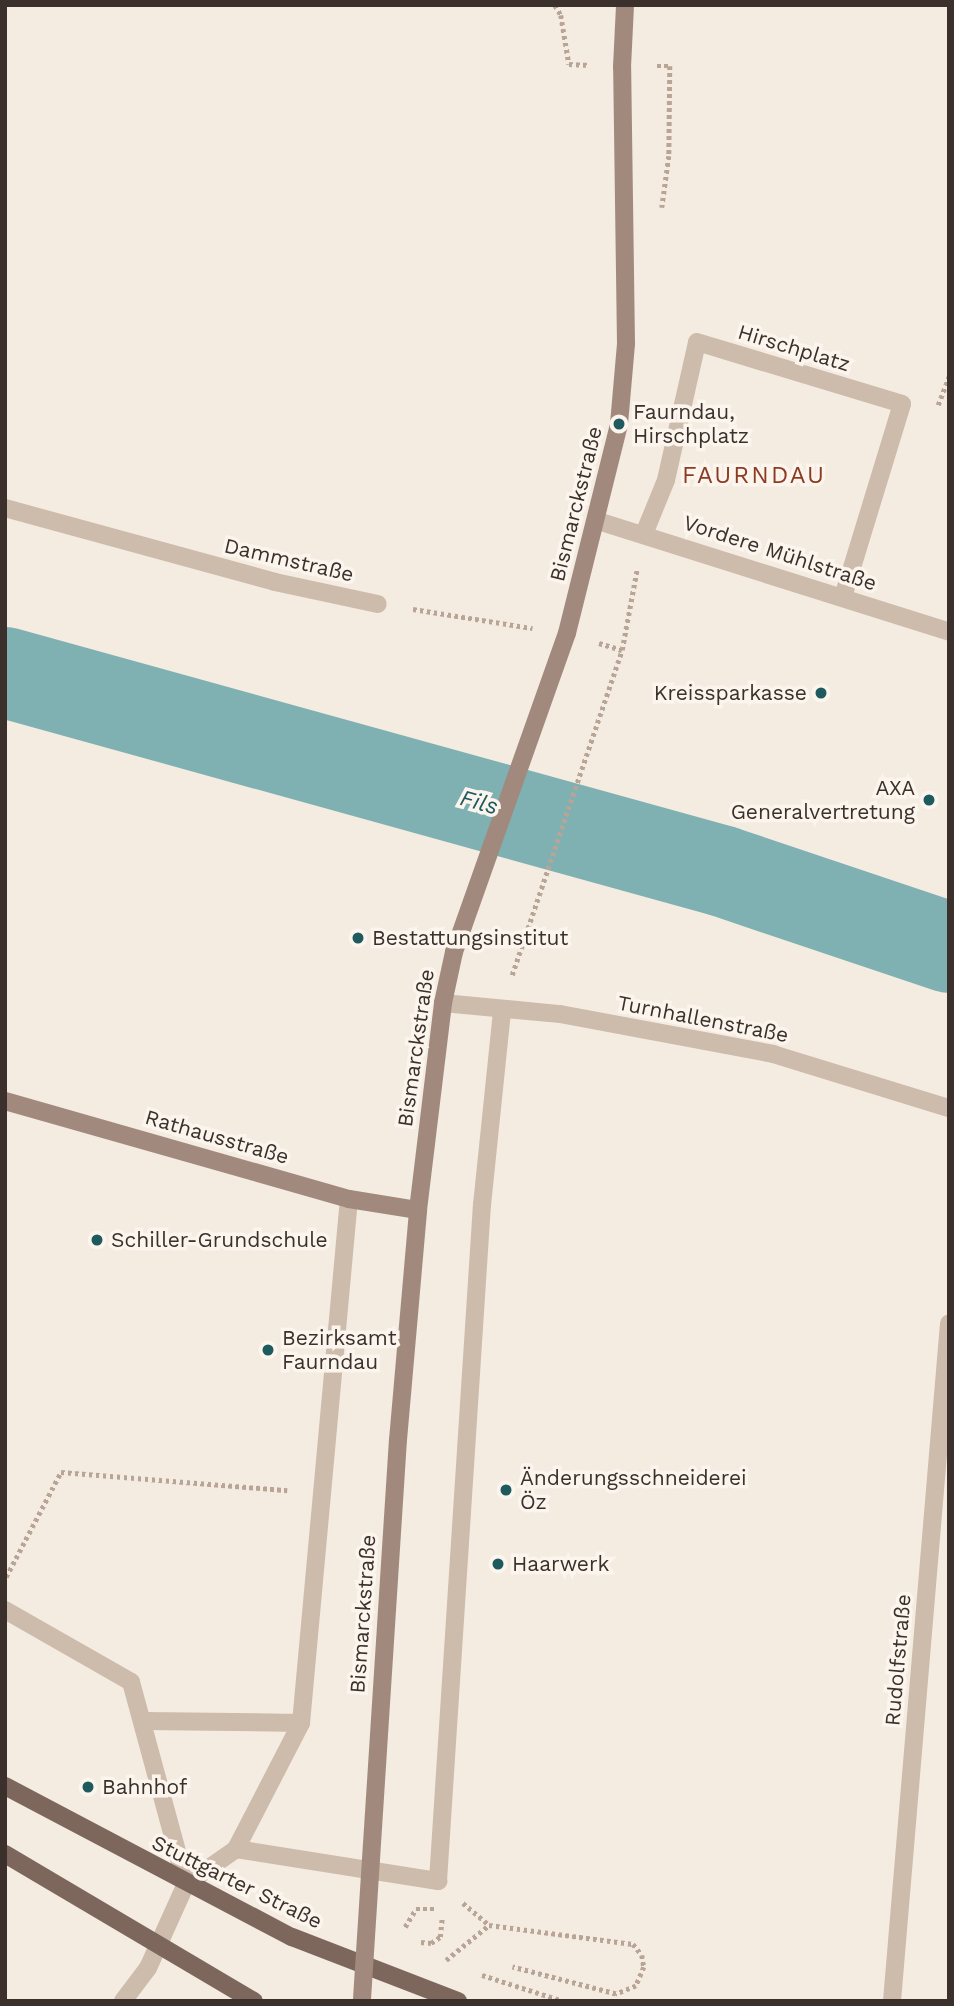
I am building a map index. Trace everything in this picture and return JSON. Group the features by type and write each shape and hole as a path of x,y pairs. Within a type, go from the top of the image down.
{"main road":[{"name":"Stuttgarter Straße","path":"5,1786 186,1884 292,1937 458,2001"},
{"path":"5,1853 254,2001"}],"street":[{"name":"Bismarckstraße","path":"362,2001 398,1440 418,1210 443,1003 454,952 567,633 598,521 618,424 626,344 622,67 625,5"},
{"name":"Hirschplatz","path":"644,534 666,480 697,342 901,404 843,597"},
{"name":"Dammstraße","path":"5,508 275,582 377,604"},
{"name":"Vordere Mühlstraße","path":"598,521 949,632"},
{"name":"Turnhallenstraße","path":"443,1003 560,1014 773,1054 949,1108"},
{"path":"236,1849 438,1881 480,1232 502,1010"},
{"name":"Rathausstraße","path":"5,1101 349,1199 418,1210"},
{"path":"123,2001 160,1943 186,1884 236,1849 301,1723 349,1199"},
{"name":"Rudolfstraße","path":"892,2001 949,1323"},
{"path":"5,1610 131,1682 144,1721 186,1884"},
{"path":"144,1721 301,1723"}],"path":[{"path":"526,932 622,650 644,534"},
{"path":"377,604 567,633"},
{"path":"5,1578 61,1472 323,1493"},
{"path":"405,1930 416,1909 435,1909 443,1918 440,1937 431,1943 421,1942"},
{"path":"456,1966 443,1962 489,1925 633,1944 642,1955 644,1968 636,1986 616,1994 512,1967"},
{"path":"469,1971 563,2001"}],"waterway":[{"name":"Fils","path":"5,672 723,871 949,947"}],"place":[{"name":"Faurndau, Hirschplatz","path":"619,424"},
{"name":"Kreissparkasse","path":"821,693"},
{"name":"AXA Generalvertretung","path":"929,800"},
{"name":"Bestattungsinstitut","path":"358,938"},
{"name":"Schiller-Grundschule","path":"97,1240"},
{"name":"Bezirksamt Faurndau","path":"268,1350"},
{"name":"Änderungsschneiderei Öz","path":"506,1490"},
{"name":"Haarwerk","path":"498,1564"},
{"name":"Bahnhof","path":"88,1787"}],"district":[{"name":"FAURNDAU","path":"754,476"}]}
